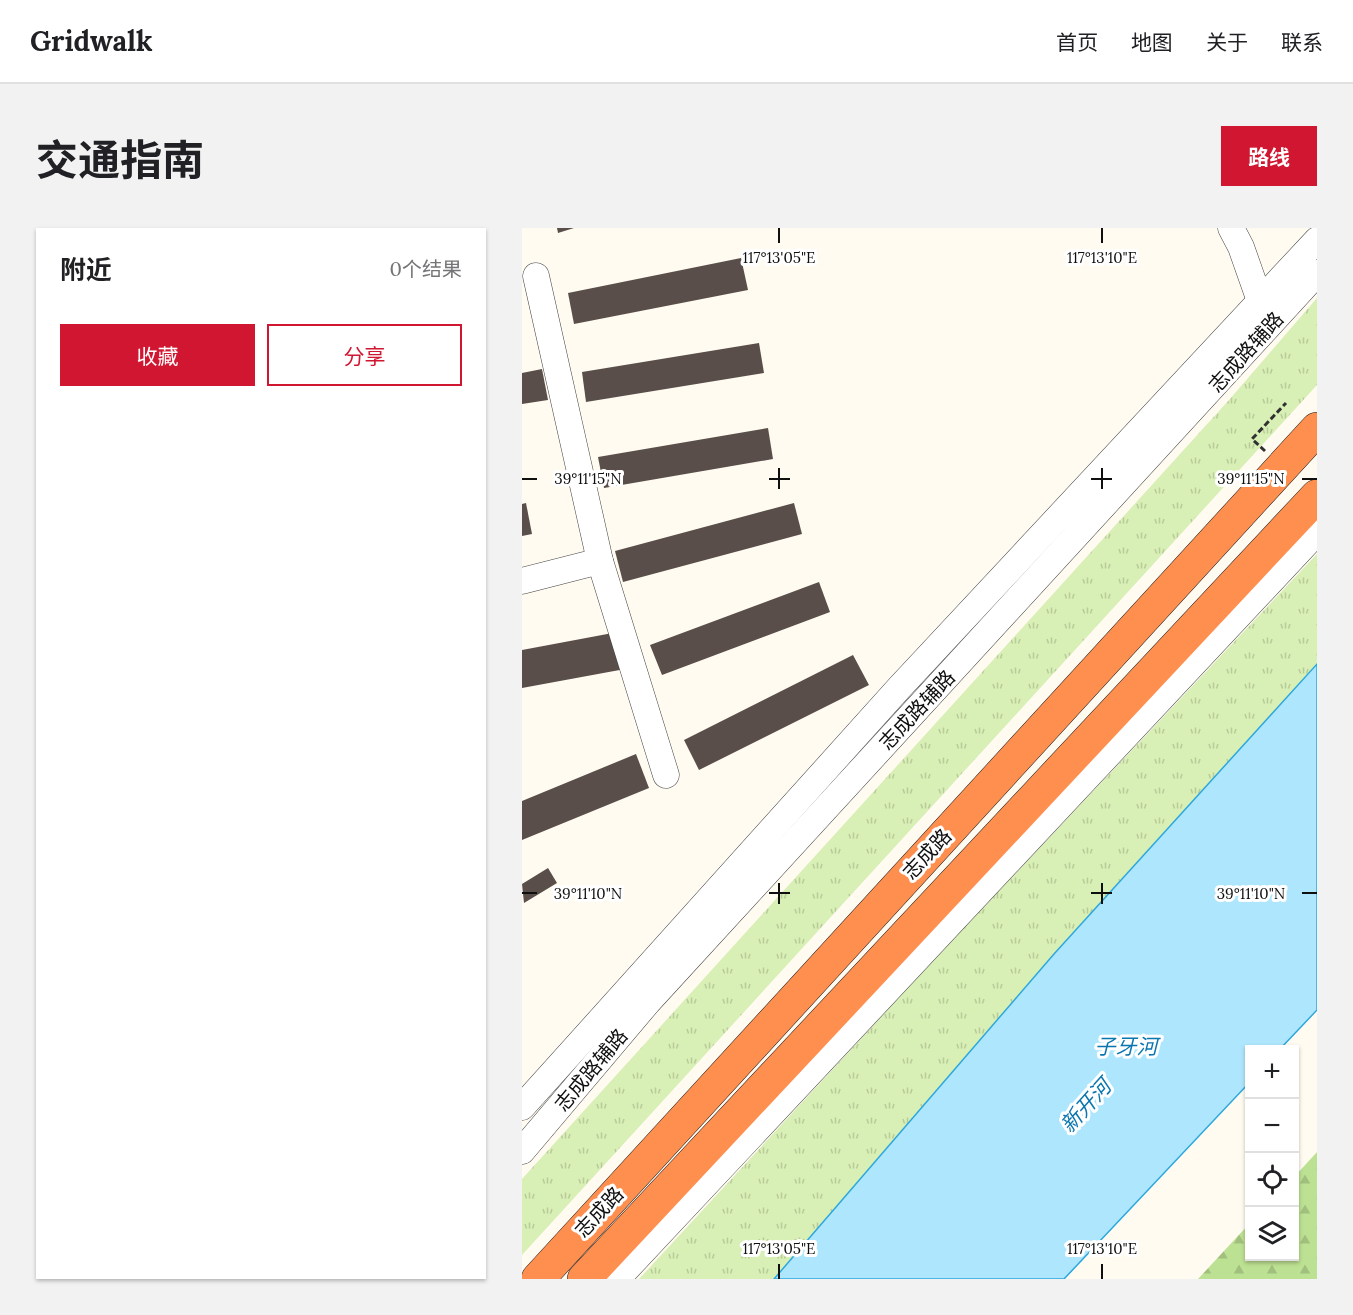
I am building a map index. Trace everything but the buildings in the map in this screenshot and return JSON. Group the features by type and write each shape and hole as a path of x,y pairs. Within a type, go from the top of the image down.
{"highway":[{"name":"志成路","path":"538,1279 1317,429"},
{"name":"志成路","path":"584,1279 1317,496"}],"street":[{"path":"1231,228 1241,248 1260,301"},
{"path":"522,1107 899,688 1317,240"},
{"name":"志成路辅路","path":"522,1150 648,1002 1317,273"},
{"path":"536,276 600,561 666,775"},
{"path":"617,1279 1317,532"},
{"path":"522,581 600,561"}],"path":[{"path":"1252,439 1286,403"}],"green space":[{"path":"1317,298 1317,385 522,1255 522,1179 1229,400"},
{"path":"1317,554 1317,664 1054,954 774,1279 639,1279 930,964"},
{"path":"1317,1152 1317,1279 1198,1279 1245,1228 1245,1261 1299,1261 1299,1172"}],"water":[{"name":"子牙河","path":"1317,664 1317,1010 1284,1045 1245,1045 1245,1087 1064,1279 774,1279 1054,954"}],"water label":[{"name":"新开河","path":"1086,1106"}]}
